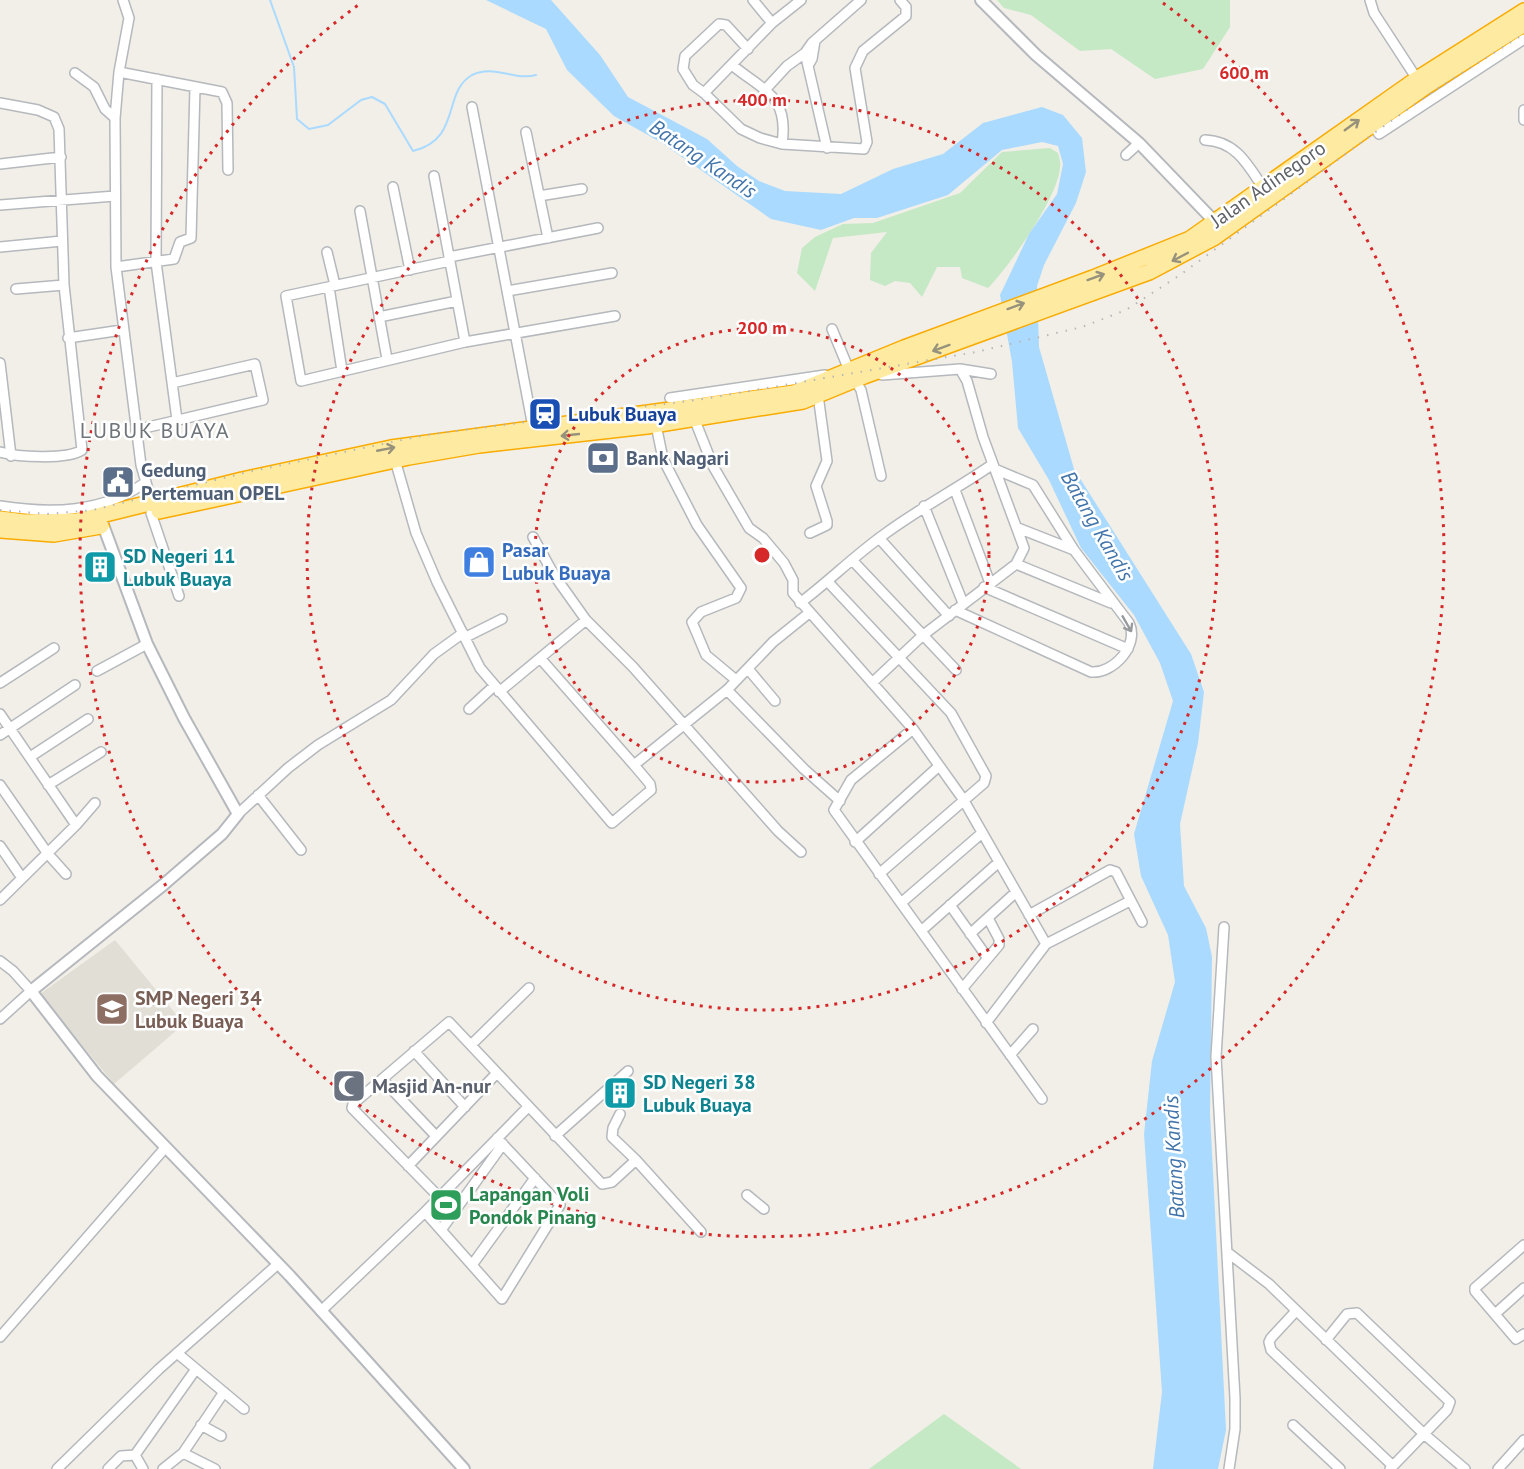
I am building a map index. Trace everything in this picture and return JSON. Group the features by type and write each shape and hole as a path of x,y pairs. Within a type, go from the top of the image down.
{"highway":[{"name":"Jalan Adinegoro","path":"853,374 993,321 1179,259 1215,237 1372,125 1417,79 1524,25"},
{"name":"Jalan Adinegoro","path":"1042,304 1190,238 1393,103 1524,25"},
{"path":"5,525 72,532 103,525 242,480 391,448 533,427 694,418 787,405 818,395 853,374"},
{"path":"650,421 794,393 853,374"},
{"path":"35,528 152,508 395,460 624,422"}],"street":[{"path":"123,0 129,18 119,72 115,118 116,267 136,430 152,508 179,596"},
{"path":"753,0 772,23"},
{"path":"704,93 772,23 801,0"},
{"path":"764,91 787,66 805,53 815,41 861,0"},
{"path":"748,49 726,26 719,24 685,56 682,69 693,85 741,129 782,144 861,149 867,147 855,68 863,51 906,16 906,8 900,0"},
{"path":"981,0 1036,55 1139,143 1215,222"},
{"path":"1370,0 1374,13 1417,79"},
{"path":"1372,125 1379,134 1524,25"},
{"path":"809,64 815,41"},
{"path":"805,53 827,148"},
{"path":"732,65 773,96 779,104 784,128 782,144"},
{"path":"119,72 219,91 225,96 228,171"},
{"path":"75,73 94,87 105,109 115,118"},
{"path":"157,79 156,262 177,420"},
{"path":"116,267 174,259 180,242 191,238 195,87"},
{"path":"0,103 38,110 54,117 59,129 64,285 82,450 70,454 11,456 0,452"},
{"path":"472,107 533,427"},
{"path":"1524,110 1524,120"},
{"path":"526,132 548,238"},
{"path":"1205,140 1230,146 1247,163 1264,189"},
{"path":"1126,155 1139,143"},
{"path":"0,164 61,157"},
{"path":"434,176 465,342"},
{"path":"393,188 410,270"},
{"path":"539,196 582,189"},
{"path":"0,205 115,196"},
{"path":"360,211 387,359"},
{"path":"598,228 498,247 410,270 286,296 301,381 465,342 615,316"},
{"path":"0,247 62,241"},
{"path":"327,252 342,371"},
{"path":"507,291 612,273"},
{"path":"16,289 64,285"},
{"path":"379,317 457,301"},
{"path":"832,329 853,374 881,476"},
{"path":"68,338 123,330"},
{"path":"0,363 11,456"},
{"path":"136,430 263,400 255,364 172,383"},
{"path":"872,683 922,636 1016,564 1024,548 967,381 960,369"},
{"path":"670,398 853,374 960,369 991,374"},
{"path":"810,533 827,525 816,486 827,461 818,395"},
{"path":"694,418 710,460 749,528 763,538 784,562 793,580 793,593 800,603 913,729 963,800 1046,944"},
{"path":"650,421 663,459 702,534 741,588 736,598 700,612 692,622 706,655 736,680"},
{"path":"395,460 416,533 480,668 612,823 651,790 650,784 540,658"},
{"path":"800,603 879,538 924,506 995,467"},
{"path":"879,538 952,613 1090,672 1097,673 1114,664 1128,649 1132,629 1074,550 1033,485 995,467"},
{"path":"0,506 47,510 103,504 120,499 146,482"},
{"path":"955,490 987,585 1128,649"},
{"path":"924,506 963,603"},
{"path":"103,525 147,644 184,718 238,814"},
{"path":"1018,528 1074,550"},
{"path":"533,537 554,575 586,620 683,724 736,786 801,852"},
{"path":"853,561 956,670"},
{"path":"1016,564 1111,603"},
{"path":"828,582 951,713 986,776 986,782 879,874"},
{"path":"634,765 727,690 749,670 773,642 809,613"},
{"path":"0,1018 163,885 222,834 238,814 258,795 318,745 391,700 434,654 464,635 502,619"},
{"path":"469,708 540,658 586,620"},
{"path":"97,671 147,644"},
{"path":"0,683 54,648"},
{"path":"749,670 775,701"},
{"path":"0,735 75,685"},
{"path":"727,690 804,769 840,801"},
{"path":"0,714 76,825"},
{"path":"30,757 88,720"},
{"path":"913,729 851,780 834,810 1042,1100"},
{"path":"48,785 101,752"},
{"path":"855,842 939,766"},
{"path":"0,785 48,854 66,874"},
{"path":"258,795 301,850"},
{"path":"0,900 48,854 95,803"},
{"path":"901,903 982,833"},
{"path":"0,846 22,878"},
{"path":"921,931 999,862"},
{"path":"1029,915 1110,870 1116,872 1142,922"},
{"path":"970,934 1015,893"},
{"path":"986,1023 1046,944 1130,901"},
{"path":"950,905 987,957"},
{"path":"962,988 1000,941 988,918"},
{"path":"1224,927 1216,1057 1235,1398 1235,1429 1229,1469"},
{"path":"0,961 14,970 97,1076 278,1264 464,1469"},
{"path":"471,1045 529,988"},
{"path":"440,1197 352,1108 382,1078 449,1022 527,1108 602,1184 612,1182 636,1161"},
{"path":"1010,1055 1033,1029"},
{"path":"414,1051 465,1107"},
{"path":"555,1136 628,1071"},
{"path":"408,1167 497,1073"},
{"path":"382,1078 436,1136"},
{"path":"441,1230 500,1141 527,1108"},
{"path":"620,1114 613,1128 612,1137 702,1232"},
{"path":"426,1212 502,1299 559,1210 560,1204 500,1141"},
{"path":"321,1311 500,1141"},
{"path":"0,1337 165,1148"},
{"path":"472,1264 535,1178"},
{"path":"747,1195 764,1209"},
{"path":"1524,1245 1475,1288 1475,1291 1516,1339 1524,1334"},
{"path":"1227,1252 1258,1274 1424,1434 1465,1469"},
{"path":"57,1469 177,1353 278,1264"},
{"path":"1495,1314 1524,1288"},
{"path":"1296,1311 1271,1338 1269,1342 1271,1350 1391,1467 1447,1410 1450,1402 1357,1313 1350,1312 1326,1340"},
{"path":"177,1353 244,1409"},
{"path":"135,1455 196,1369"},
{"path":"163,1469 183,1454 224,1392"},
{"path":"201,1425 220,1436"},
{"path":"1293,1425 1340,1469"},
{"path":"1498,1469 1524,1440"},
{"path":"183,1454 215,1469"},
{"path":"108,1469 121,1456 135,1455"},
{"path":"135,1455 143,1469"}],"shaded area":[{"name":"SMP Negeri 34 Lubuk Buaya","path":"115,940 184,1024 114,1084 40,994"}],"green space":[{"path":"997,0 1230,0 1230,27 1203,69 1155,79 1111,49 1080,51 1031,15 1004,8"},
{"path":"1050,148 1058,153 1060,163 1051,195 1020,248 988,288 962,278 960,267 937,267 922,297 910,283 895,281 885,286 870,280 871,253 887,232 833,238 815,291 797,273 802,248 815,237 843,224 873,223 960,193 1002,152"},
{"path":"944,1414 1021,1469 869,1469"}],"water":[{"name":"Batang Kandis","path":"486,0 551,0 600,55 628,97 707,139 737,166 759,181 785,191 841,194 893,169 943,154 983,123 1042,107 1063,115 1082,138 1086,172 1076,203 1044,265 1037,286 1039,347 1074,469 1191,654 1204,692 1198,743 1180,824 1184,886 1206,928 1212,957 1210,1113 1226,1430 1218,1469 1153,1469 1162,1392 1144,1134 1152,1061 1175,982 1168,935 1141,876 1134,834 1173,701 1160,663 1134,615 1081,548 1049,480 1018,428 1012,362 1000,295 1029,234 1057,194 1063,164 1058,146 1042,142 1002,150 948,195 877,218 854,218 821,230 771,219 662,143 614,116 567,70 546,29"}],"waterway":[{"path":"270,0 294,67 297,119 309,129 328,125 361,100 372,97 385,104 413,151 428,145 439,136 457,92 472,75 488,71 520,76 536,75"}],"railway":[{"path":"0,510 47,514 93,510 248,472 426,435 703,399 976,352 1082,327 1126,310 1180,275 1438,88 1524,34"}],"place":[{"name":"Lubuk Buaya","path":"545,414"},
{"name":"Bank Nagari","path":"603,458"},
{"name":"Gedung Pertemuan OPEL","path":"118,482"},
{"name":"Pasar Lubuk Buaya","path":"479,562"},
{"name":"SD Negeri 11 Lubuk Buaya","path":"100,567"},
{"name":"SMP Negeri 34 Lubuk Buaya","path":"112,1009"},
{"name":"Masjid An-nur","path":"349,1086"},
{"name":"SD Negeri 38 Lubuk Buaya","path":"620,1093"},
{"name":"Lapangan Voli Pondok Pinang","path":"446,1205"}],"district":[{"name":"LUBUK BUAYA","path":"155,430"}]}
